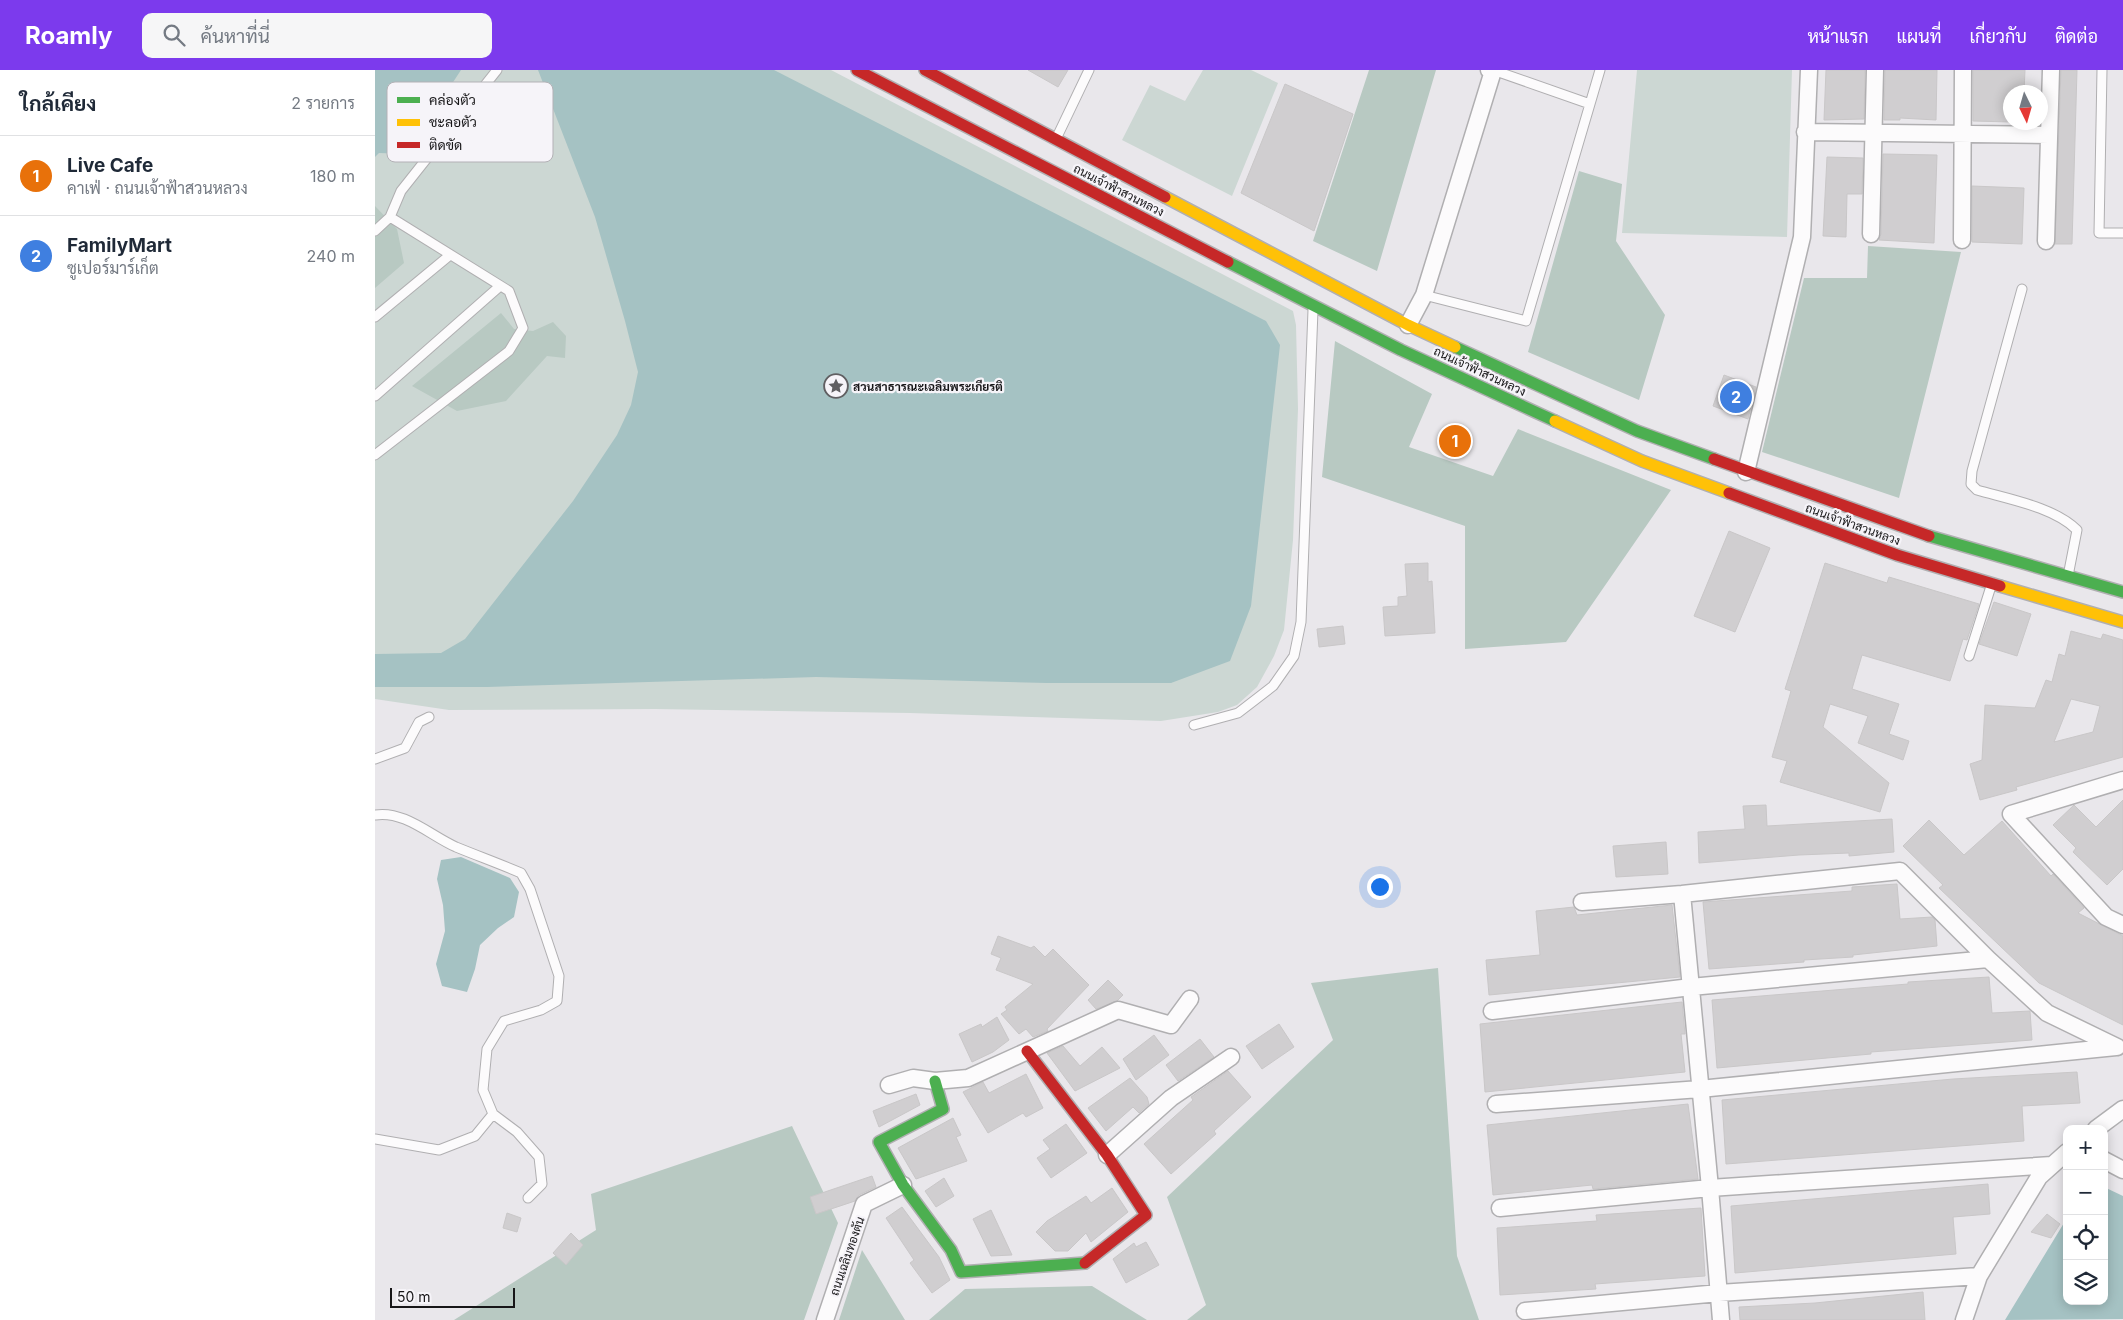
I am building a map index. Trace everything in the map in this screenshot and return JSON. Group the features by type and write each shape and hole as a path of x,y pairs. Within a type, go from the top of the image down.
{"main road":[{"name":"ถนนเจ้าฟ้าสวนหลวง","path":"857,70 1314,307 1401,350 1642,461 1897,555 2123,622"},
{"name":"ถนนเจ้าฟ้าสวนหลวง","path":"925,70 1408,325 1637,431 1915,532 2123,592"},
{"path":"935,1081 943,1109 879,1142 903,1185 951,1250 961,1272 1087,1263 1146,1215 1107,1155 1027,1052"}],"street":[{"path":"1408,325 1424,295 1492,70"},
{"path":"1746,472 1802,237 1809,70"},
{"path":"1871,234 1875,70"},
{"path":"1962,240 1963,70"},
{"path":"2047,241 2051,70"},
{"path":"1805,132 2049,135"},
{"path":"2123,780 2011,814 2106,917 2123,926"},
{"path":"1582,902 1682,894 1900,871 1988,959 2047,1014 2120,1048"},
{"path":"1682,894 1711,1188 1721,1320"},
{"path":"1492,1011 1691,987 1988,959"},
{"path":"889,1085 913,1078 935,1081 968,1078 1118,1010 1171,1025 1190,999"},
{"path":"1496,1104 1700,1089 2120,1048"},
{"path":"1107,1155 1171,1098 1231,1057"},
{"path":"2101,1125 2123,1109"},
{"path":"1964,1320 1979,1276 2039,1177 2063,1155"},
{"path":"2108,1162 2123,1170"},
{"path":"1500,1208 1711,1188 2052,1165"},
{"name":"ถนนเฉลิมทองตัน","path":"825,1320 864,1204 903,1185"},
{"path":"1525,1311 1719,1293 1979,1276"}],"lane":[{"path":"487,82 497,70"},
{"path":"1056,139 1089,70"},
{"path":"1492,70 1590,104"},
{"path":"1424,295 1527,321 1600,70"},
{"path":"2102,70 2099,233 2123,233"},
{"path":"375,231 390,217 401,191 424,162"},
{"path":"375,455 509,351 523,328 509,291 390,217"},
{"path":"375,318 451,255"},
{"path":"375,396 500,286"},
{"path":"2022,289 1972,471 1971,484 1977,490 2053,514 2069,522 2077,530 2067,576"},
{"path":"1193,725 1238,713 1273,686 1294,656 1301,622 1314,307"},
{"path":"1969,656 1992,583"},
{"path":"375,759 405,748 419,722 429,717"},
{"path":"375,815 385,813 419,825 454,846 521,872 530,889 559,976 557,1001 541,1010 504,1021 487,1048 483,1090 493,1114 517,1132 539,1157 542,1184 528,1198"},
{"path":"375,1139 439,1150 475,1136 493,1114"}],"shaded area":[{"name":"สวนสาธารณะเฉลิมพระเกียรติ","path":"375,70 831,70 1293,311 1296,325 1298,409 1293,540 1284,630 1274,656 1257,687 1237,705 1218,712 1161,721 910,713 655,709 449,710 375,699"},
{"path":"1203,70 1251,70 1278,83 1232,196 1122,140 1150,85 1185,101"},
{"path":"1369,70 1436,70 1377,271 1313,241"},
{"path":"1637,70 1792,70 1787,237 1622,233"},
{"path":"1579,171 1622,184 1616,241 1665,315 1639,400 1528,352"},
{"path":"375,206 397,229 404,263 375,288"},
{"path":"1868,246 1961,252 1899,498 1762,452 1804,278 1867,278"},
{"path":"501,313 514,329 533,331 553,322 566,336 565,358 547,356 506,401 457,411 412,386"},
{"path":"1335,341 1432,394 1409,447 1493,476 1518,429 1671,490 1566,642 1465,649 1465,526 1322,477"},
{"path":"1438,968 1457,1256 1479,1320 1187,1320 1206,1305 1167,1197 1333,1040 1311,983"},
{"path":"792,1126 838,1223 804,1320 454,1320 596,1230 591,1194"},
{"path":"862,1250 905,1320 839,1320"},
{"path":"1092,1286 1147,1320 929,1320 965,1289"}],"water":[{"path":"375,70 461,70 453,82 387,82 387,153 379,153 375,157"},
{"name":"สวนสาธารณะเฉลิมพระเกียรติ","path":"538,70 774,70 1266,321 1280,345 1251,606 1230,661 1171,683 1047,683 816,677 487,687 375,687 375,654 441,653 465,639 573,501 617,435 631,405 638,372 625,321 595,217 553,109 553,82 543,82"},
{"path":"461,857 510,878 519,892 514,917 498,928 480,945 475,969 467,992 442,986 436,964 445,931 443,905 437,879 441,860"},
{"path":"2108,1189 2123,1196 2123,1319 2005,1320 2063,1225 2063,1305 2108,1305"}],"building":[{"path":"1028,70 1068,70 1058,87"},
{"path":"1826,70 1865,70 1864,119 1824,120"},
{"path":"1885,70 1937,70 1936,120 1900,118 1900,120 1884,120"},
{"path":"1973,70 2025,70 2024,85 2003,85 2003,122 1973,121"},
{"path":"2061,70 2077,70 2072,244 2055,244"},
{"path":"1285,84 1353,114 1314,231 1241,193"},
{"path":"1883,154 1937,155 1934,243 1879,240 1881,234"},
{"path":"1827,157 1863,158 1862,194 1847,194 1846,237 1823,236"},
{"path":"1972,186 2024,188 2022,244 1972,242"},
{"path":"1724,375 1756,387 1748,419 1713,406"},
{"path":"1729,531 1770,548 1735,632 1694,616"},
{"path":"1428,563 1428,582 1432,581 1435,633 1385,636 1383,607 1398,606 1398,597 1407,596 1405,564"},
{"path":"1825,563 1887,583 1889,577 1979,604 1967,640 1963,639 1950,681 1862,655 1852,689 1899,704 1889,734 1909,741 1903,760 1858,743 1868,716 1830,704 1823,727 1889,783 1880,812 1780,782 1787,761 1772,757 1791,691 1785,689"},
{"path":"1994,602 2031,614 2017,656 1979,644"},
{"path":"1343,626 1345,644 1319,647 1317,629"},
{"path":"2071,631 2101,639 2103,634 2123,640 2123,757 2016,787 2017,790 1980,800 1970,764 1982,760 1985,705 2035,708 2046,680 2052,682 2059,654 2065,656","holes":["2071,699 2100,706 2093,732 2054,742"]},
{"path":"2123,800 2123,869 2107,885 2073,852 2076,848 2053,825 2074,805 2096,827"},
{"path":"1766,805 1767,826 1892,819 1894,852 1849,856 1849,853 1799,855 1699,863 1698,832 1745,829 1743,806"},
{"path":"1929,820 1964,855 2002,821 2051,876 2053,874 2084,908 2078,913 2123,936 2123,1025 2039,983 1939,888 1943,885 1903,846"},
{"path":"1666,842 1668,874 1616,877 1613,846"},
{"path":"1897,884 1900,919 1932,917 1935,920 1937,946 1853,955 1853,957 1804,960 1804,962 1709,969 1703,902 1852,891 1852,887"},
{"path":"1672,905 1680,977 1489,995 1486,960 1540,955 1536,911 1574,907 1577,915"},
{"path":"998,936 1031,948 1034,946 1045,957 1053,949 1089,985 1047,1029 1048,1031 1033,1037 1026,1029 1019,1034 1001,1014 1007,1010 1005,1007 1033,984 996,970 1001,958 991,954"},
{"path":"1989,977 1992,1013 2030,1011 2032,1040 1871,1052 1871,1054 1717,1068 1712,1000 1908,984 1908,982"},
{"path":"1108,980 1123,995 1117,1001 1096,1009 1088,1000"},
{"path":"1682,1002 1685,1034 1681,1034 1685,1072 1485,1092 1480,1024"},
{"path":"997,1017 1009,1040 993,1052 972,1062 959,1034 981,1024 982,1027"},
{"path":"1279,1024 1294,1047 1262,1069 1246,1046"},
{"path":"1154,1035 1169,1055 1136,1080 1123,1059"},
{"path":"1200,1039 1214,1057 1178,1081 1166,1065"},
{"path":"1063,1046 1080,1066 1102,1047 1120,1068 1075,1091 1047,1053"},
{"path":"1228,1071 1251,1097 1214,1131 1216,1134 1171,1174 1144,1144 1193,1100 1191,1097"},
{"path":"2077,1072 2080,1103 2022,1106 2024,1141 1726,1164 1722,1100 1953,1079"},
{"path":"1026,1074 1043,1108 1026,1117 1023,1113 988,1133 963,1092 983,1082 989,1093"},
{"path":"1130,1078 1147,1097 1149,1104 1139,1113 1133,1107 1106,1131 1088,1108"},
{"path":"916,1094 920,1105 879,1127 873,1111"},
{"path":"1688,1104 1698,1179 1593,1189 1592,1185 1493,1195 1487,1125"},
{"path":"953,1118 961,1135 956,1137 967,1161 916,1179 898,1148"},
{"path":"1066,1124 1087,1153 1051,1178 1037,1158 1050,1149 1043,1140"},
{"path":"872,1176 876,1187 859,1195 855,1201 816,1214 810,1197"},
{"path":"944,1178 954,1196 936,1207 925,1191"},
{"path":"1988,1184 1990,1214 1953,1217 1956,1254 1735,1273 1731,1206"},
{"path":"1112,1188 1128,1212 1091,1242 1086,1233 1068,1251 1055,1251 1036,1232 1047,1221 1086,1196 1091,1203"},
{"path":"902,1207 939,1257 950,1280 932,1293 910,1263 914,1260 886,1218"},
{"path":"1701,1208 1705,1276 1595,1284 1596,1289 1500,1295 1497,1228 1597,1221 1596,1215"},
{"path":"991,1210 1012,1255 991,1256 973,1219"},
{"path":"507,1213 521,1218 517,1232 503,1228"},
{"path":"2047,1214 2060,1224 2051,1238 2031,1232"},
{"path":"571,1233 583,1245 566,1265 553,1253"},
{"path":"1146,1242 1159,1265 1126,1283 1113,1259 1134,1243 1136,1247"},
{"path":"1923,1292 1925,1320 1740,1320 1739,1307 1815,1303"}],"traffic: fast":[{"path":"1228,262 1401,350 1555,421"},
{"path":"1455,347 1637,431 1714,459"},
{"path":"1929,536 2123,592"},
{"path":"935,1081 943,1109 879,1142 903,1185 951,1250 961,1272 1085,1263"}],"traffic: slow":[{"path":"1165,197 1408,325 1455,347"},
{"path":"1555,421 1642,461 1729,493"},
{"path":"2000,586 2123,622"}],"traffic: jam":[{"path":"857,70 1228,262"},
{"path":"925,70 1165,197"},
{"path":"1714,459 1929,536"},
{"path":"1729,493 1897,555 2000,586"},
{"path":"1027,1051 1107,1155 1146,1215 1085,1263"}],"place":[{"name":"สวนสาธารณะเฉลิมพระเกียรติ","path":"836,386"},
{"name":"FamilyMart","path":"1736,397"},
{"name":"Live Cafe","path":"1455,441"}]}
